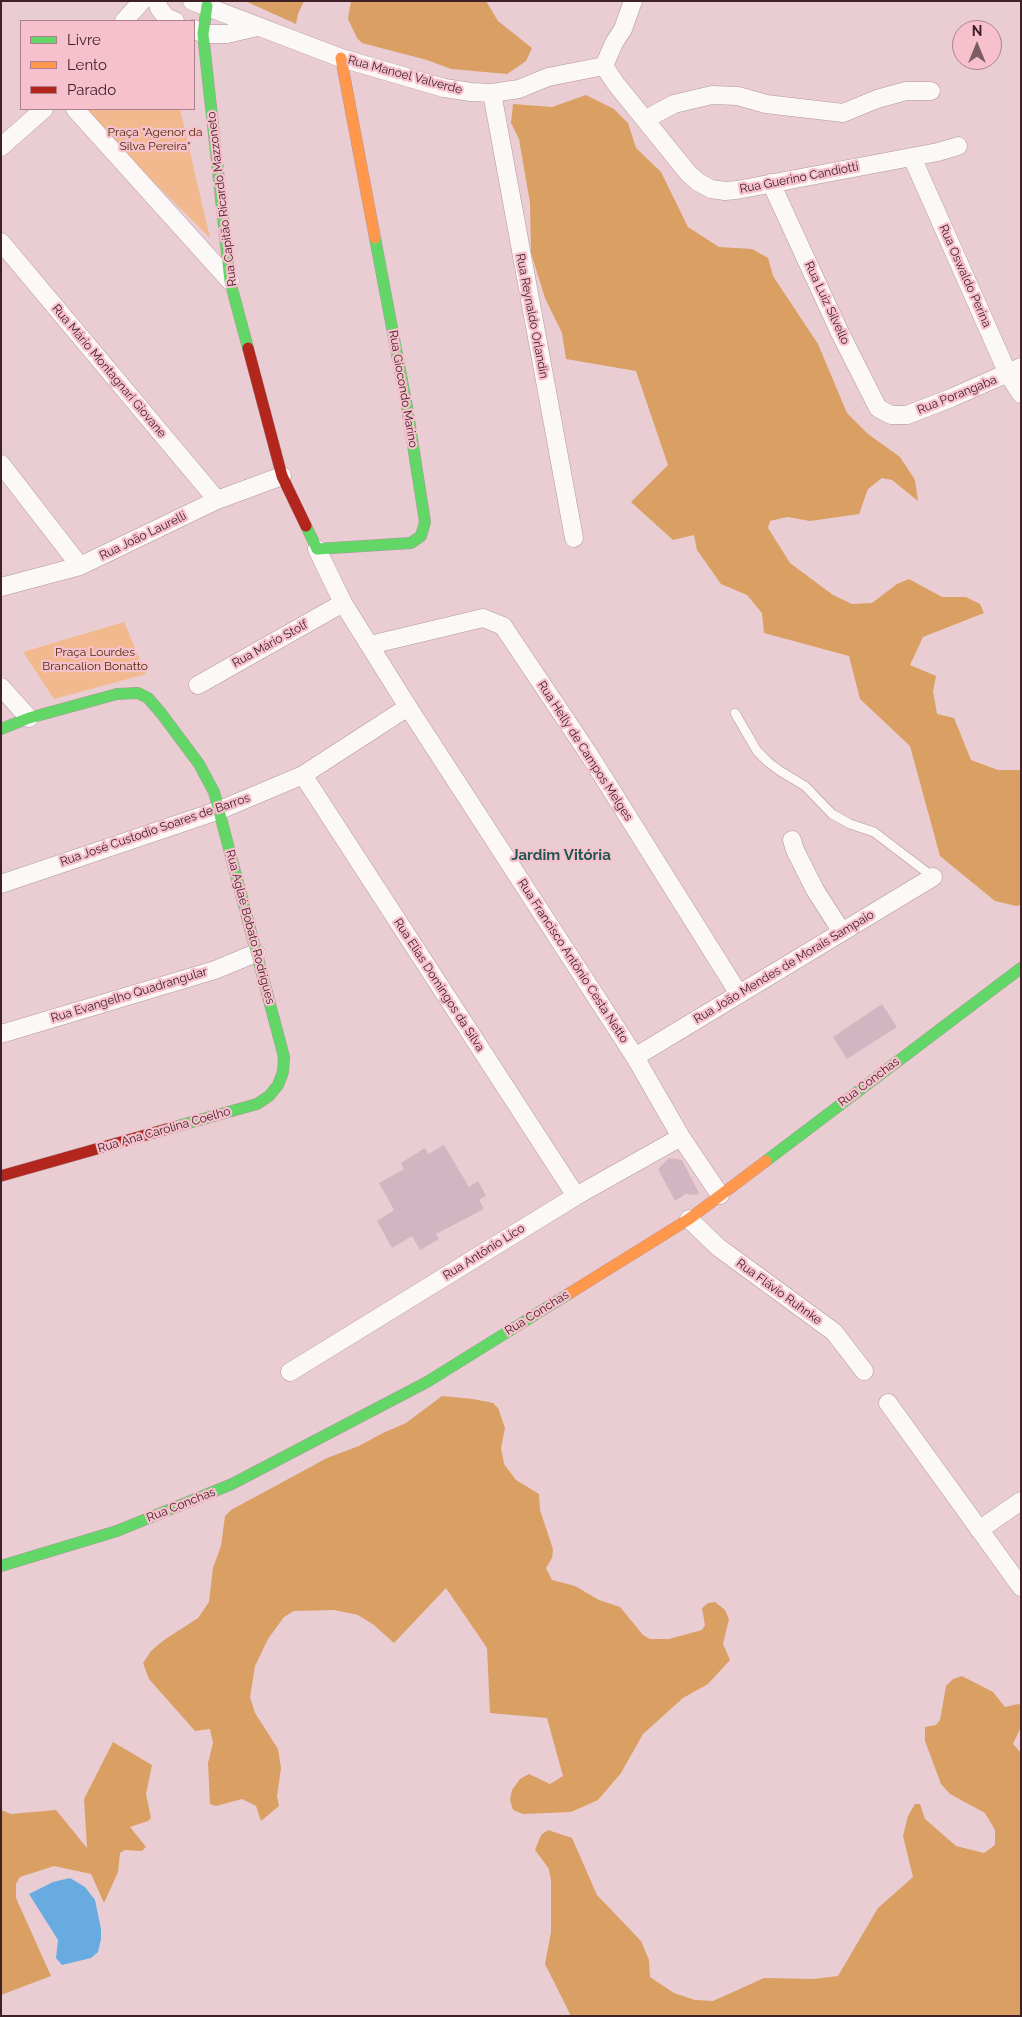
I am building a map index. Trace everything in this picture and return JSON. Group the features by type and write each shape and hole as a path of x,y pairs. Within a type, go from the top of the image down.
{"street":[{"path":"125,20 142,1"},
{"path":"157,1 159,8 166,17 173,20"},
{"path":"604,66 614,43 623,30 633,1"},
{"name":"Rua Manoel Valverde","path":"200,4 341,58 444,88 492,93 519,89 548,77 604,66"},
{"name":"Rua Capitão Ricardo Mazzoneto","path":"200,4 198,32 230,281 282,476"},
{"path":"198,32 227,34 256,27"},
{"name":"Rua Giocondo Marino","path":"317,548 410,542 421,536 425,522 405,397 341,58"},
{"name":"Rua Guerino Candiotti","path":"604,66 688,173 698,182 711,189 737,190 912,157 958,146"},
{"path":"646,119 674,104 712,95 738,96 766,104 843,113 877,99 906,92 931,91"},
{"name":"Rua Reynaldo Orlandin","path":"492,93 574,538"},
{"path":"1,147 43,110"},
{"path":"75,110 230,281"},
{"name":"Rua Oswaldo Perina","path":"912,157 1015,370 1021,394"},
{"name":"Rua Luiz Silvello","path":"771,183 840,332 878,408 891,416"},
{"name":"Rua Mário Montagnari Giovane","path":"1,242 217,500"},
{"name":"Rua Porangaba","path":"891,416 907,415 1015,370"},
{"path":"1,464 80,566"},
{"path":"282,476 317,548"},
{"name":"Rua João Laurelli","path":"1,587 80,566 217,500 282,476"},
{"name":"Rua Francisco Antônio Cesta Netto","path":"317,548 343,603 408,707 635,1057 681,1137 720,1195"},
{"name":"Rua Mário Stolf","path":"198,685 343,603"},
{"name":"Rua Helly de Campos Melges","path":"370,645 483,618 504,626 590,756 740,994"},
{"path":"1,687 28,718"},
{"name":"Rua Aglaé Bobato Rodrigues","path":"1,729 28,718 117,694 138,693 148,698 208,778 220,810 281,1044"},
{"name":"Rua José Custodio Soares de Barros","path":"1,884 220,810 303,775 408,707"},
{"name":"Rua Elias Domingos da Silva","path":"303,775 576,1196"},
{"path":"792,840 815,890 842,932"},
{"name":"Rua João Mendes de Morais Sampaio","path":"635,1057 933,877"},
{"name":"Rua Evangelho Quadrangular","path":"1,1034 215,970 256,953"},
{"name":"Rua Conchas","path":"1,1566 117,1530 232,1484 427,1382 689,1219 1021,968"},
{"name":"Rua Ana Carolina Coelho","path":"1,1176 257,1104 269,1096 278,1085 284,1072 281,1044"},
{"name":"Rua Antônio Lico","path":"290,1372 576,1196 681,1137"},
{"name":"Rua Flávio Ruhnke","path":"689,1219 718,1247 834,1332 864,1371"},
{"path":"888,1403 1021,1587"},
{"path":"979,1530 1021,1500"}],"lane":[{"path":"735,712 757,751 768,762 805,786 832,814 850,824 874,832 933,877"}],"green space":[{"name":"Praça \"Agenor da Silva Pereira\"","path":"81,110 180,110 210,238"},
{"name":"Praça Lourdes Brancalion Bonatto","path":"124,622 146,674 54,699 23,652"}],"shaded area":[{"path":"245,1 304,1 296,24"},
{"path":"351,1 486,1 498,21 532,48 526,61 507,74 451,69 427,60 362,43 357,38 348,19"},
{"path":"586,95 614,109 628,123 636,148 661,172 688,227 719,247 752,249 768,258 773,276 818,344 847,413 868,434 900,457 915,480 918,501 892,480 882,478 868,489 859,514 810,521 787,517 770,521 768,528 790,563 833,595 852,604 872,603 897,584 909,579 942,597 966,597 980,604 984,613 923,637 910,665 936,676 933,691 937,714 954,718 971,760 998,770 1021,770 1021,905 1016,906 995,901 940,856 910,746 860,699 849,656 764,633 762,613 747,595 721,584 697,550 694,535 673,540 631,502 668,465 636,371 566,359 562,333 545,298 531,253 530,203 519,139 511,123 513,104 552,107"},
{"path":"442,1396 493,1403 498,1408 505,1428 501,1448 504,1464 516,1480 539,1494 540,1510 553,1549 552,1558 546,1568 552,1580 575,1586 599,1600 620,1607 643,1635 650,1639 669,1639 702,1630 705,1625 702,1608 708,1603 715,1602 725,1610 729,1619 723,1644 730,1660 708,1684 683,1698 643,1734 621,1773 598,1800 571,1812 523,1814 513,1810 510,1800 512,1790 520,1779 529,1774 550,1784 563,1776 547,1718 490,1713 487,1648 446,1588 394,1643 374,1625 358,1615 334,1610 294,1611 284,1617 268,1639 255,1666 250,1697 255,1713 278,1749 281,1768 277,1796 279,1806 261,1821 256,1806 242,1799 216,1806 210,1804 208,1763 213,1743 210,1729 195,1731 149,1679 143,1663 151,1651 164,1640 198,1618 209,1602 213,1568 221,1546 225,1516 231,1510 327,1458 359,1446 406,1423"},
{"path":"962,1676 993,1692 1005,1707 1021,1705 1021,1727 1013,1744 1021,1753 1021,2016 571,2016 545,1964 551,1932 551,1881 549,1869 535,1850 541,1835 548,1830 572,1838 597,1895 641,1941 649,1960 650,1977 674,1993 695,2000 713,2001 764,1978 814,1979 838,1976 878,1908 913,1877 903,1836 908,1816 915,1804 920,1804 925,1819 956,1846 984,1853 995,1845 995,1830 985,1813 950,1794 941,1784 925,1741 925,1727 936,1725 940,1720 946,1686 953,1679"},
{"path":"113,1742 152,1765 146,1794 151,1818 148,1821 130,1827 146,1847 142,1851 125,1850 120,1853 118,1872 104,1903 91,1874 54,1866 20,1877 16,1884 16,1898 51,1976 1,1995 1,1810 11,1814 56,1810 87,1848 84,1799"}],"water":[{"path":"70,1878 85,1887 95,1900 101,1929 101,1939 98,1952 91,1958 62,1965 56,1958 58,1940 29,1894 53,1882"}],"building":[{"path":"882,1004 897,1027 847,1059 833,1037"},
{"path":"444,1145 469,1187 478,1181 486,1196 479,1200 484,1209 436,1234 439,1239 420,1250 412,1236 392,1248 377,1221 394,1210 379,1183 404,1169 401,1163 425,1148 428,1154"},
{"path":"669,1158 682,1160 699,1193 697,1195 686,1194 675,1201 658,1169"}],"traffic: fast":[{"path":"207,6 203,34 230,281 248,348"},
{"path":"306,526 317,549 411,543 421,536 425,522 407,407 375,238"},
{"path":"1,729 29,718 117,694 138,693 148,698 161,713 199,764 214,792 284,1057 283,1072 278,1085 269,1096 257,1104 167,1129"},
{"path":"766,1161 1021,968"},
{"path":"1,1566 117,1531 232,1484 427,1382 570,1293"}],"traffic: slow":[{"path":"341,58 375,238"},
{"path":"570,1293 689,1219 766,1161"}],"traffic: jam":[{"path":"248,348 282,476 306,526"},
{"path":"1,1176 167,1129"}],"district":[{"name":"Jardim Vitória","path":"561,855"}]}
